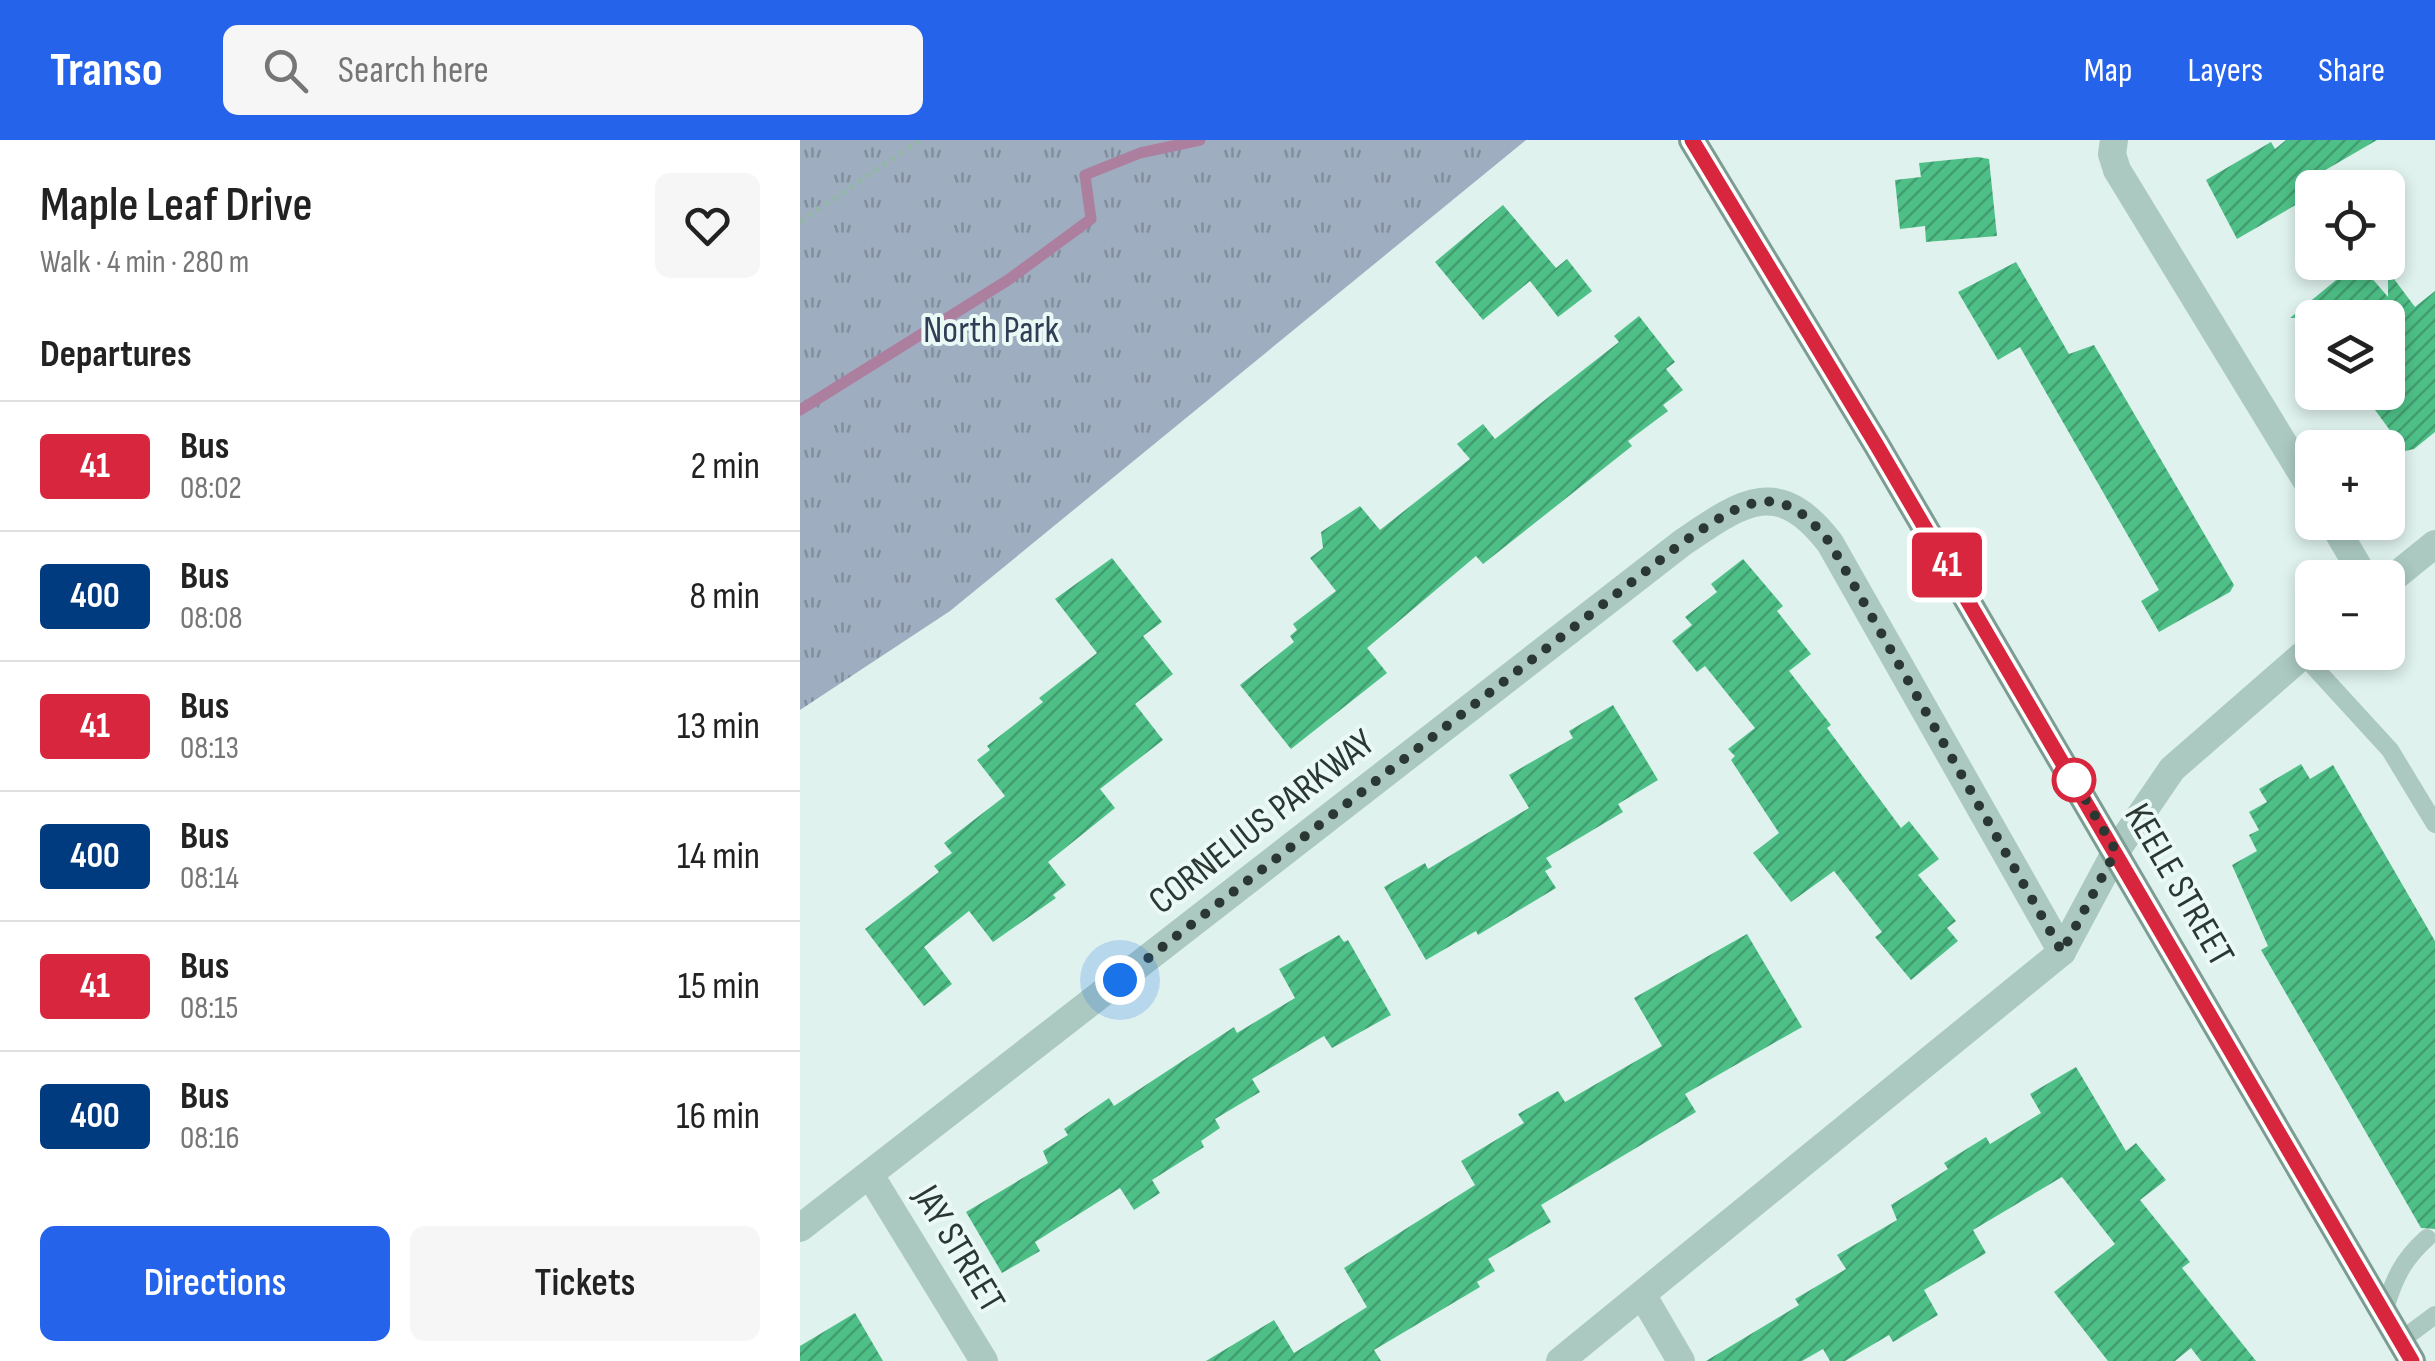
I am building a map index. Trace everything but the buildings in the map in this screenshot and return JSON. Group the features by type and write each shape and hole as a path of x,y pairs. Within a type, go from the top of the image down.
{"main road":[{"name":"KEELE STREET","path":"1692,140 2116,851 2406,1351"}],"street":[{"path":"2114,140 2112,154 2118,170 2295,462"},
{"name":"CORNELIUS PARKWAY","path":"800,1228 1682,543 1736,506 1761,500 1782,502 1808,515 1830,543 2062,952"},
{"path":"2405,568 2435,544"},
{"path":"1560,1361 2062,952 2116,851 2172,769 2295,662"},
{"name":"JAY STREET","path":"870,1175 984,1361"},
{"path":"1644,1296 1681,1361"}],"lane":[{"path":"2324,670 2390,750 2435,824"},
{"path":"2384,1312 2393,1279 2408,1255 2427,1238"},
{"path":"2406,1351 2435,1315"}],"path":[{"path":"800,222 920,140"}],"green space":[{"name":"North Park","path":"800,140 1526,140 950,611 800,710"}],"waterway":[{"path":"800,410 1008,280 1091,219 1085,175 1140,153 1200,140"}],"bus line":[{"name":"41","path":"1692,140 1876,444 2412,1361"}],"route":[{"path":"1120,980 1682,543 1736,506 1761,500 1782,502 1808,515 1830,543 2062,952 2116,851 2069,772 2074,780"}]}
